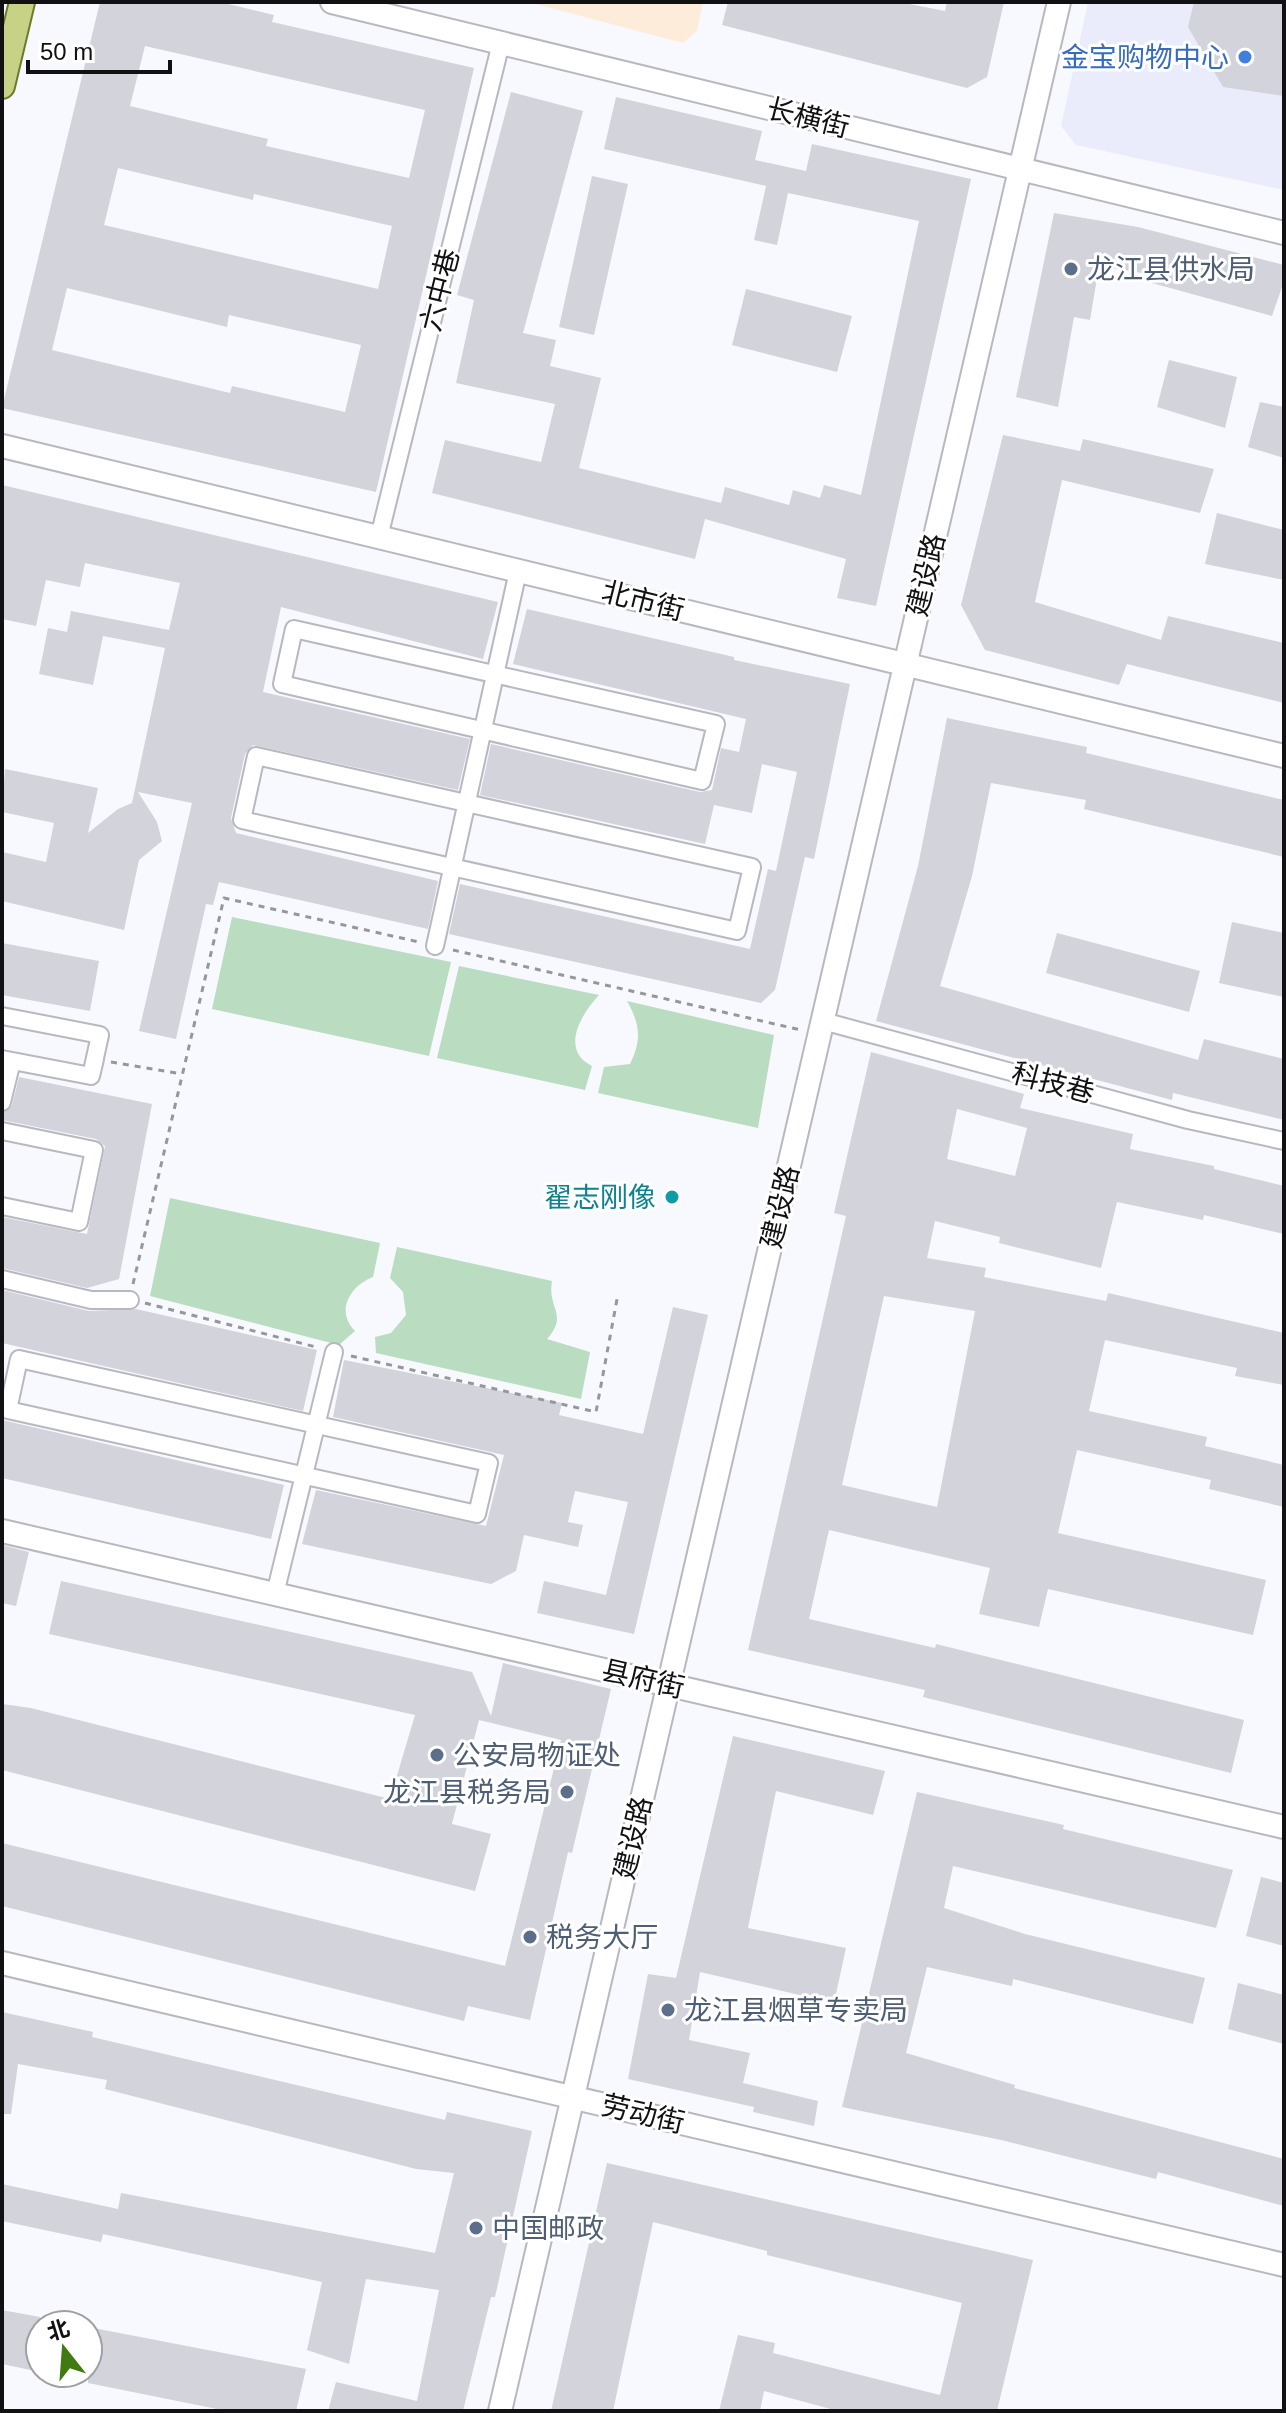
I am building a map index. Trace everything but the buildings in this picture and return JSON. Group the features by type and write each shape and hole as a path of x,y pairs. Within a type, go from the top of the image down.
{"main road":[{"path":"2,86 22,2"}],"street":[{"name":"长横街","path":"332,2 1284,233"},
{"name":"建设路","path":"500,2411 1059,2"},
{"name":"六中巷","path":"379,537 501,43"},
{"name":"北市街","path":"2,446 1284,756"},
{"path":"435,946 518,571"},
{"path":"294,629 496,673 716,724 702,781 282,684 294,629"},
{"path":"256,756 467,803 752,867 737,931 242,820 256,756"},
{"path":"2,1016 100,1035 93,1067 7,1060 2,1102"},
{"name":"科技巷","path":"822,1027 1188,1120 1284,1141"},
{"path":"2,1131 94,1150 79,1222 2,1206"},
{"path":"2,1279 91,1300 130,1300"},
{"path":"275,1594 334,1352"},
{"path":"19,1359 314,1424 489,1463 477,1514 8,1410 19,1359"},
{"name":"县府街","path":"2,1531 1284,1827"},
{"name":"劳动街","path":"2,1963 1284,2265"}],"path":[{"path":"618,1294 596,1412 334,1352 130,1300 224,898 435,946 822,1027"},
{"path":"93,1067 183,1075"}],"shaded area":[{"path":"528,2 703,2 697,31 683,43"},
{"name":"金宝购物中心","path":"1088,2 1284,2 1284,190 1076,145 1061,126"}],"green space":[{"path":"232,917 451,962 429,1056 212,1009"},
{"path":"459,966 599,995 586,1011 575,1041 582,1059 592,1066 585,1090 437,1058"},
{"path":"627,1001 774,1035 758,1128 598,1093 604,1067 630,1064 636,1047 637,1025"},
{"path":"170,1198 380,1243 373,1277 358,1286 346,1307 349,1323 355,1331 339,1345 150,1296"},
{"path":"397,1247 552,1281 557,1317 547,1339 590,1352 581,1399 376,1353 375,1337 391,1333 406,1315 403,1292 390,1278"}],"place":[{"name":"金宝购物中心","path":"1245,57"},
{"name":"龙江县供水局","path":"1071,269"},
{"name":"翟志刚像","path":"672,1197"},
{"name":"公安局物证处","path":"437,1755"},
{"name":"龙江县税务局","path":"567,1792"},
{"name":"税务大厅","path":"530,1937"},
{"name":"龙江县烟草专卖局","path":"668,2010"},
{"name":"中国邮政","path":"476,2228"}]}
